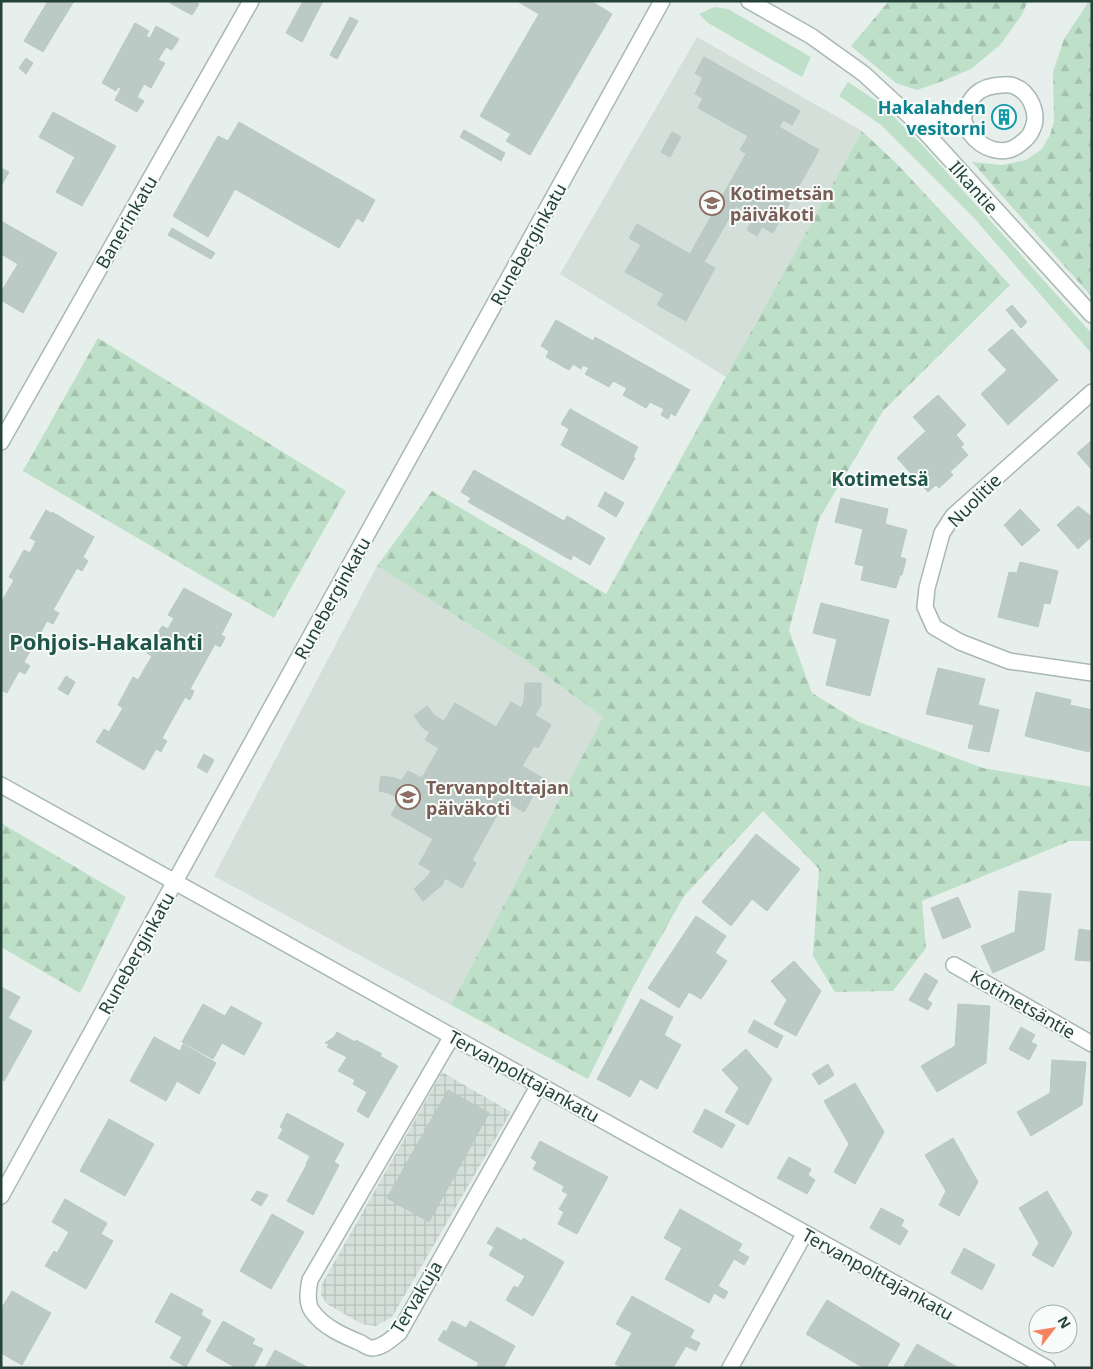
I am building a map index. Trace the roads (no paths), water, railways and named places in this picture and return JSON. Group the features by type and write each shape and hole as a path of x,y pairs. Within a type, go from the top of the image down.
{"street":[{"name":"Banerinkatu","path":"1,442 251,1"},
{"name":"Runeberginkatu","path":"1,1196 662,1"},
{"name":"Ilkantie","path":"748,1 811,36 864,74 916,122 1092,315"},
{"path":"996,85 1012,85 1023,91 1031,100 1034,111 1033,130 1016,147 1003,151 990,149 980,143 968,132 963,119 967,106 974,96 983,89 996,85"},
{"path":"916,122 963,119"},
{"name":"Nuolitie","path":"1092,392 953,516 942,533 927,588 925,607 934,627 960,642 1009,661 1092,672"},
{"name":"Tervanpolttajankatu","path":"1,785 1047,1368"},
{"name":"Kotimetsäntie","path":"954,964 1092,1044"},
{"name":"Tervakuja","path":"452,1036 310,1280 308,1294 311,1310 320,1320 340,1334 371,1348 381,1346 399,1332 539,1084"},
{"path":"730,1368 805,1233"}],"place":[{"name":"Hakalahden vesitorni","path":"1004,117"},
{"name":"Kotimetsän päiväkoti","path":"712,203"},
{"name":"Tervanpolttajan päiväkoti","path":"408,797"}],"district":[{"name":"Kotimetsä","path":"880,479"},
{"name":"Pohjois-Hakalahti","path":"106,641"}]}
